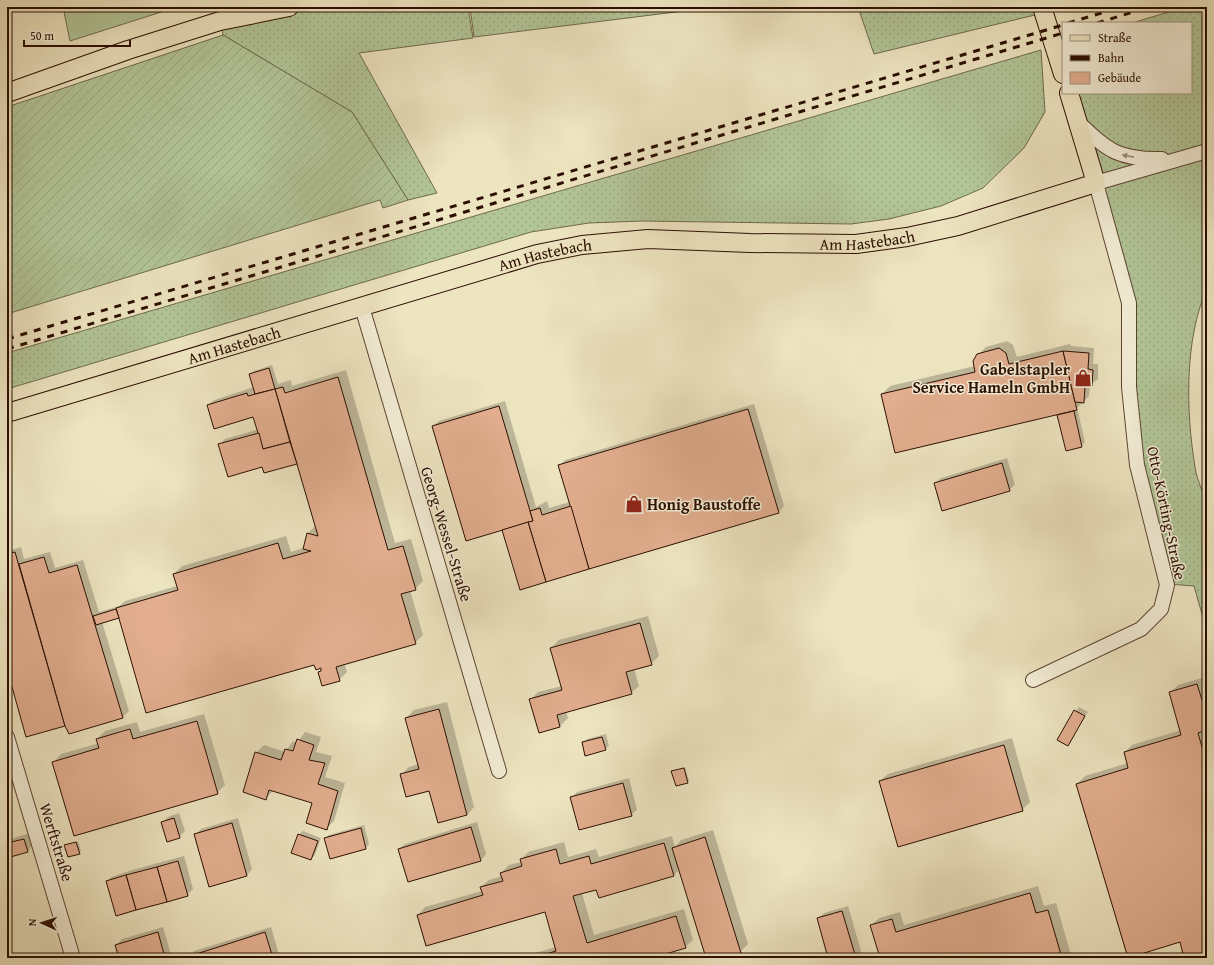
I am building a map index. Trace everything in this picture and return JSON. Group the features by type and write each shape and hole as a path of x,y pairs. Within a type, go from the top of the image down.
{"main road":[{"path":"7,93 128,50 220,21 289,7"},
{"path":"1042,7 1062,71"},
{"path":"1069,94 1096,183"},
{"name":"Am Hastebach","path":"7,413 537,254 560,249 648,239 750,243 856,244 908,237 958,226 1096,183"}],"street":[{"path":"1078,122 1099,143 1118,154 1145,160 1181,159"},
{"path":"1096,183 1207,151"},
{"name":"Otto-Körting-Straße","path":"1032,680 1141,629 1160,609 1168,585 1137,465 1130,387 1129,303 1096,183"},
{"name":"Georg-Wessel-Straße","path":"362,307 499,771"},
{"name":"Werftstraße","path":"7,737 73,958"}],"green space":[{"path":"63,7 177,7 70,41"},
{"path":"289,7 468,7 473,38 359,53 437,193 408,200 352,112 223,35 220,21"},
{"path":"470,7 716,7 474,37"},
{"path":"858,7 1041,7 1043,13 874,54"},
{"path":"1185,7 1207,7 1207,152 1098,182 1070,94 1192,94 1192,22 1135,22"},
{"path":"223,35 352,112 408,200 383,208 380,200 7,314 7,107"},
{"path":"1041,50 1045,112 1024,148 983,188 941,206 889,219 851,224 642,221 589,223 531,232 7,389 7,353"},
{"path":"1207,153 1207,288 1194,330 1189,376 1189,400 1195,467 1207,511 1207,632 1194,586 1168,584 1138,465 1130,303 1098,184"}],"building":[{"path":"999,348 1006,353 1009,364 1063,351 1077,410 895,453 881,394 975,372 973,361 977,354"},
{"path":"1063,351 1089,353 1088,369 1093,370 1092,386 1085,386 1084,403 1075,402"},
{"path":"269,368 275,389 255,394 249,374"},
{"path":"338,377 388,550 403,546 416,590 401,594 416,644 336,667 340,681 322,686 318,672 321,671 321,668 316,670 314,665 146,713 116,608 178,590 173,574 278,543 283,559 311,551 303,549 307,533 318,536 275,389 283,387 285,393"},
{"path":"275,389 290,442 263,449 253,417 214,429 207,405 247,393 248,396"},
{"path":"499,406 533,521 466,541 432,426"},
{"path":"748,409 779,513 589,569 558,465"},
{"path":"1074,411 1082,447 1066,451 1057,415"},
{"path":"259,433 263,449 290,442 297,464 264,473 262,467 228,477 218,444"},
{"path":"1002,463 1010,491 942,511 934,483"},
{"path":"571,506 589,569 546,582 528,522 533,521 530,511 540,508 542,515"},
{"path":"528,522 546,582 520,590 502,530"},
{"path":"15,552 65,726 26,737 7,669 7,554"},
{"path":"44,557 49,573 77,565 123,718 69,734 65,726 19,564"},
{"path":"116,609 119,618 96,625 93,616"},
{"path":"640,623 652,665 626,672 632,694 557,715 560,727 539,733 529,699 562,690 550,648"},
{"path":"1197,684 1207,716 1207,730 1198,733 1207,765 1207,958 1184,958 1180,942 1128,958 1076,784 1128,768 1124,752 1181,735 1169,692"},
{"path":"439,709 467,815 438,823 429,791 406,797 400,774 419,769 405,718"},
{"path":"1074,710 1085,716 1068,746 1057,740"},
{"path":"197,721 218,794 74,836 52,762 99,748 96,739 130,729 133,739"},
{"path":"602,737 606,750 585,756 582,742"},
{"path":"297,739 314,745 309,760 325,763 318,784 338,791 327,830 306,823 312,803 269,790 266,800 243,792 255,752 281,760 285,749 293,751"},
{"path":"1004,745 1023,811 898,847 879,781"},
{"path":"684,768 688,783 676,786 671,771"},
{"path":"623,783 632,816 579,830 570,797"},
{"path":"174,818 180,838 167,842 161,822"},
{"path":"232,823 247,876 209,887 194,834"},
{"path":"471,827 481,861 408,882 398,849"},
{"path":"361,828 366,849 330,859 324,838"},
{"path":"298,834 318,841 311,860 291,853"},
{"path":"705,837 741,953 724,958 706,958 672,848"},
{"path":"24,839 28,852 7,858 7,843"},
{"path":"76,842 80,854 68,857 64,845"},
{"path":"664,843 674,876 599,898 596,890 573,896 587,943 676,916 686,948 652,958 534,958 556,951 545,912 426,946 417,915 483,895 480,887 503,881 500,873 522,866 520,859 556,849 560,864 589,856 591,864"},
{"path":"178,861 188,896 167,902 157,867"},
{"path":"157,867 167,902 136,910 126,875"},
{"path":"126,875 136,910 116,916 106,881"},
{"path":"1030,893 1036,913 1048,910 1062,958 880,958 870,925 892,919 896,932"},
{"path":"842,911 856,958 828,958 817,918"},
{"path":"158,932 165,958 119,958 115,945"},
{"path":"265,932 273,958 187,958 187,957"}],"railway":[{"path":"1071,22 1122,7"},
{"path":"1100,22 1150,7"},
{"path":"7,339 1062,25"},
{"path":"7,349 1062,33"}],"place":[{"name":"Gabelstapler Service Hameln GmbH","path":"1083,378"},
{"name":"Honig Baustoffe","path":"634,504"}]}
